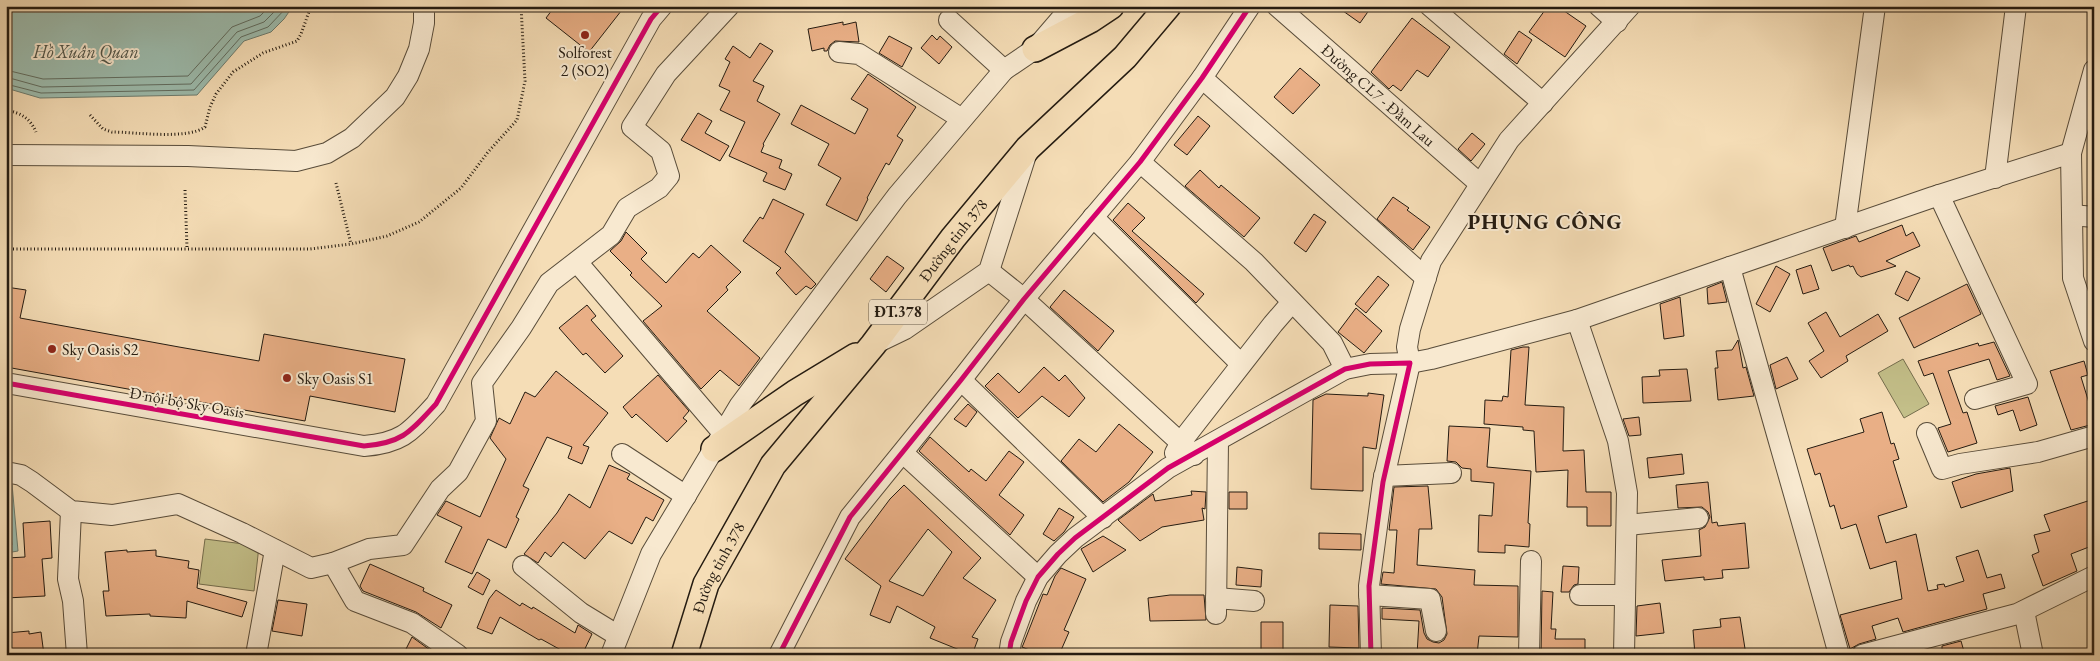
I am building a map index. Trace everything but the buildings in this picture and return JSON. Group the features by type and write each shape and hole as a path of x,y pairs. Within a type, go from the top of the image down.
{"main road":[{"path":"1035,49 1090,20 1111,6"},
{"name":"Đường tỉnh 378","path":"684,655 706,584 773,465 873,345 953,238 1028,148 1125,57 1168,6"},
{"path":"719,441 873,345"}],"street":[{"path":"6,155 188,156 296,161 327,153 352,138 395,98 408,76 419,49 424,23 424,6"},
{"name":"Đ nội bộ Sky Oasis","path":"6,383 364,446 379,445 398,440 415,427 436,404 646,28 662,6"},
{"path":"6,472 20,475 32,482 71,511 112,515 178,504 242,532 311,568 333,563 369,549 403,545 440,489 458,472 486,421 482,383 550,283 612,235 626,208 658,188 669,176 662,152 632,127 666,74 729,6"},
{"path":"778,655 850,517 962,380 1024,299 1140,162 1202,78 1250,6"},
{"name":"Đường CL7 - Đầm Lau","path":"1277,6 1480,184"},
{"path":"1430,6 1543,103"},
{"path":"1599,6 1617,22"},
{"path":"1371,655 1369,595 1384,476 1410,363 1407,347 1410,329 1431,261 1509,140 1630,6"},
{"path":"1845,228 1875,6"},
{"path":"1995,178 2016,6"},
{"path":"611,655 617,635 651,554 740,405 896,196 1004,70 1035,49 1069,7"},
{"path":"949,20 1004,70"},
{"path":"839,52 859,54 962,119"},
{"path":"2094,70 2071,153 2073,278 2094,341"},
{"path":"1202,78 1426,278"},
{"path":"873,345 905,329 989,271 1028,148"},
{"path":"1187,448 1218,441 1344,369 1370,364 1410,363 1431,359 1577,320 1939,195 2071,153"},
{"path":"1140,162 1254,262 1332,343 1344,369"},
{"path":"1939,195 2027,384 1975,399"},
{"path":"2072,216 2094,217"},
{"path":"1093,217 1242,364"},
{"path":"577,262 719,441"},
{"path":"1730,266 1839,655"},
{"path":"989,271 1024,299 1187,448"},
{"path":"1009,655 1026,601 1038,577 1058,554 1168,468 1187,448 1242,364 1292,302"},
{"path":"1577,320 1618,442 1627,493 1624,655"},
{"path":"962,380 1103,518"},
{"path":"1927,433 1942,470 1960,464 2038,452 2094,436"},
{"path":"1218,441 1216,606 1254,601"},
{"path":"903,452 1038,577"},
{"path":"622,454 686,496"},
{"path":"1384,476 1451,473"},
{"path":"71,511 68,579 73,601 77,655"},
{"path":"1627,525 1698,518"},
{"path":"256,655 275,550"},
{"path":"1529,655 1531,561"},
{"path":"333,563 355,601 412,623 458,655"},
{"path":"523,566 580,613 617,635"},
{"path":"1862,655 2017,614 2094,576"},
{"path":"1369,595 1430,599 1436,631"},
{"path":"1580,595 1625,595"},
{"path":"2024,610 2033,655"}],"path":[{"path":"90,115 103,129 112,132 185,134 198,132 206,127 210,107 216,94 233,72 263,53 296,40 301,34 312,6"},
{"path":"6,249 310,249 351,244 387,236 419,222 462,188 488,152 517,120 525,81 521,6"},
{"path":"6,110 25,116 36,132"},
{"path":"336,183 351,244"},
{"path":"185,190 187,248"}],"shaded area":[{"path":"1903,359 1929,404 1904,418 1878,373"},
{"path":"205,539 259,546 254,591 199,584"}],"water":[{"name":"Hồ Xuân Quan","path":"6,6 293,6 284,19 271,32 244,41 197,95 40,98 6,88"},
{"path":"12,484 18,551 6,553 6,485"}],"cycle path":[{"path":"6,383 364,446 397,439 420,422 436,404 651,19 662,6"},
{"path":"779,655 850,517 1024,299 1140,162 1202,78 1250,6"},
{"path":"1009,655 1011,642 1026,601 1038,577 1075,538 1168,468 1345,369 1370,364 1410,363 1383,482 1369,586 1371,655"}],"place":[{"name":"Solforest 2 (SO2)","path":"585,35"},
{"name":"Sky Oasis S2","path":"52,349"},
{"name":"Sky Oasis S1","path":"287,378"}],"district":[{"name":"PHỤNG CÔNG","path":"1545,222"}]}
